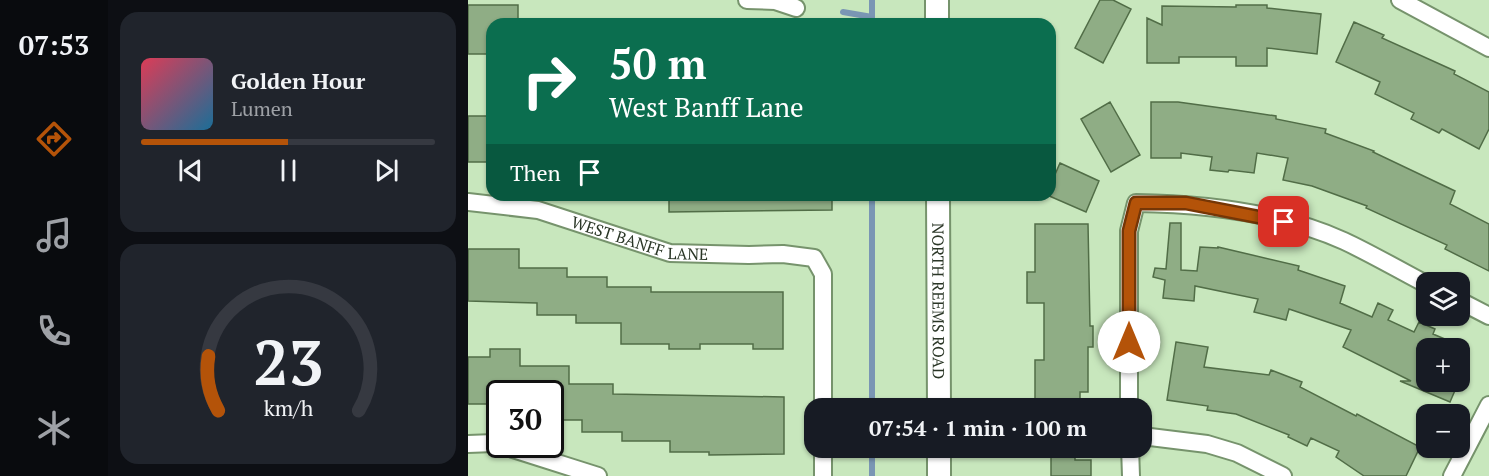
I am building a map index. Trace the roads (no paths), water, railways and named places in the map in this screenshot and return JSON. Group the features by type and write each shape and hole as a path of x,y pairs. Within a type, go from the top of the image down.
{"main road":[{"path":"937,0 937,18"},
{"name":"NORTH REEMS ROAD","path":"938,201 939,398"},
{"path":"939,458 939,476"}],"street":[{"path":"747,0 775,1 796,8"},
{"path":"1408,2 1489,48"},
{"name":"WEST BANFF LANE","path":"468,202 538,210 670,253 783,254 814,258 823,274 823,398"},
{"path":"1129,398 1129,231 1136,203 1186,203 1303,226 1343,241 1416,279"},
{"path":"1470,306 1489,316"},
{"path":"1452,476 1489,405"},
{"path":"1152,437 1207,444 1237,453 1283,476"},
{"path":"468,444 494,443 598,476"},
{"path":"823,458 823,476"},
{"path":"1130,458 1131,476"}],"waterway":[{"path":"872,0 872,18"},
{"path":"843,12 872,17"},
{"path":"872,201 872,398"},
{"path":"872,458 872,476"}]}
